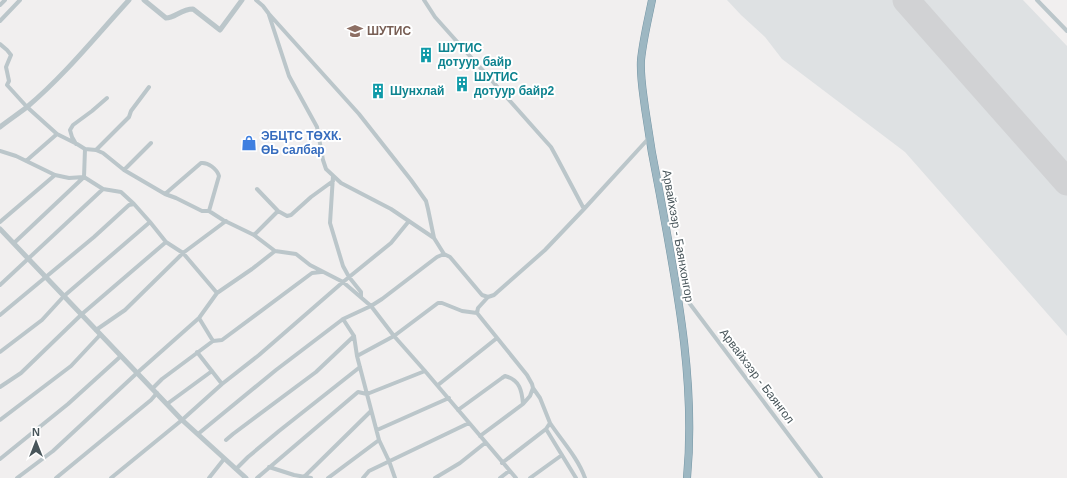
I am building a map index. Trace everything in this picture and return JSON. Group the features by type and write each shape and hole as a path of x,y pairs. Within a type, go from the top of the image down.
{"highway":[{"name":"Арвайхээр - Баянхонгор","path":"652,0 641,60 643,93 649,138 677,287 687,372 689,426 687,478"}],"street":[{"path":"0,5 5,0"},
{"path":"0,21 20,0"},
{"path":"0,127 27,107 73,62 129,0"},
{"path":"144,0 166,18 169,18 181,11 193,9 220,30 242,0"},
{"path":"256,0 359,114 411,180 426,201 434,238 444,254 450,257 482,295 488,297"},
{"path":"424,0 435,17 551,148 584,209"},
{"path":"1037,0 1067,31"},
{"path":"268,14 289,76 317,127 326,169 333,178 392,208 434,238"},
{"path":"0,44 11,55 6,68 9,81 7,85 27,107 57,134 85,150 96,150 103,153 124,170 165,194 202,211 209,212 254,235 275,251 296,254 310,265 343,282 361,297 371,306 394,336 426,371 516,478"},
{"path":"96,150 129,117 131,111 149,87"},
{"path":"76,144 70,130 73,125 107,98"},
{"path":"26,161 57,134"},
{"path":"477,313 478,308 488,297 494,295 545,250 649,138"},
{"path":"124,170 151,143"},
{"path":"14,243 84,177 85,150"},
{"path":"0,151 16,156 56,175 69,178 84,177 103,189 121,192 134,204 166,242 183,253 217,293"},
{"path":"165,194 201,163 208,164 218,173 219,176 209,212"},
{"path":"0,222 56,175"},
{"path":"257,189 278,211 287,216 291,215 333,178"},
{"path":"333,178 330,223 343,266 349,277 361,292 361,297"},
{"path":"0,285 103,189"},
{"path":"0,315 94,237 129,205 134,204"},
{"path":"254,235 278,211"},
{"path":"0,420 71,366 98,332 125,310 183,253 226,221"},
{"path":"111,478 182,420 222,384 259,355 343,282 391,243 409,221"},
{"path":"0,352 42,320 64,296 150,222"},
{"path":"0,229 182,420 246,478"},
{"path":"0,387 21,373 82,314 166,242"},
{"path":"17,478 52,451 199,318 217,293 275,251"},
{"path":"198,434 276,370 343,319 371,306 382,299 437,256 444,254"},
{"path":"153,388 162,379 212,340 222,340 312,272 322,272"},
{"name":"Арвайхээр - Баянгол","path":"677,287 821,478"},
{"path":"357,356 394,336 438,303 442,303 462,311 477,313 527,375 540,398 550,424 575,458 584,478"},
{"path":"199,318 212,340"},
{"path":"343,319 354,336 357,356 379,440 396,478"},
{"path":"226,440 316,372 354,336"},
{"path":"438,385 497,338"},
{"path":"198,352 222,384"},
{"path":"0,459 68,404 121,356"},
{"path":"236,469 279,431 360,367"},
{"path":"167,404 212,371"},
{"path":"257,478 358,392 367,394 426,371"},
{"path":"458,410 505,376 511,378 519,386 523,404"},
{"path":"480,436 523,404 530,396 533,388"},
{"path":"56,478 151,400 157,393"},
{"path":"377,430 448,398"},
{"path":"304,477 371,411"},
{"path":"363,478 369,471 469,423"},
{"path":"502,463 546,429 550,424"},
{"path":"546,429 576,478"},
{"path":"328,478 379,440"},
{"path":"435,478 460,463 485,443"},
{"path":"530,478 562,455"},
{"path":"209,478 224,459"},
{"path":"269,468 311,478"},
{"path":"500,478 509,471"}],"shaded area":[{"path":"727,0 1023,0 1067,46 1067,336 905,152 782,59 765,37"}],"runway":[{"path":"906,0 1067,182"}],"place":[{"name":"ШУТИС","path":"355,31"},
{"name":"ШУТИС дотуур байр","path":"426,55"},
{"name":"ШУТИС дотуур байр2","path":"462,84"},
{"name":"Шунхлай","path":"378,91"},
{"name":"ЭБЦТС ТӨХК. ӨЬ салбар","path":"249,143"}]}
